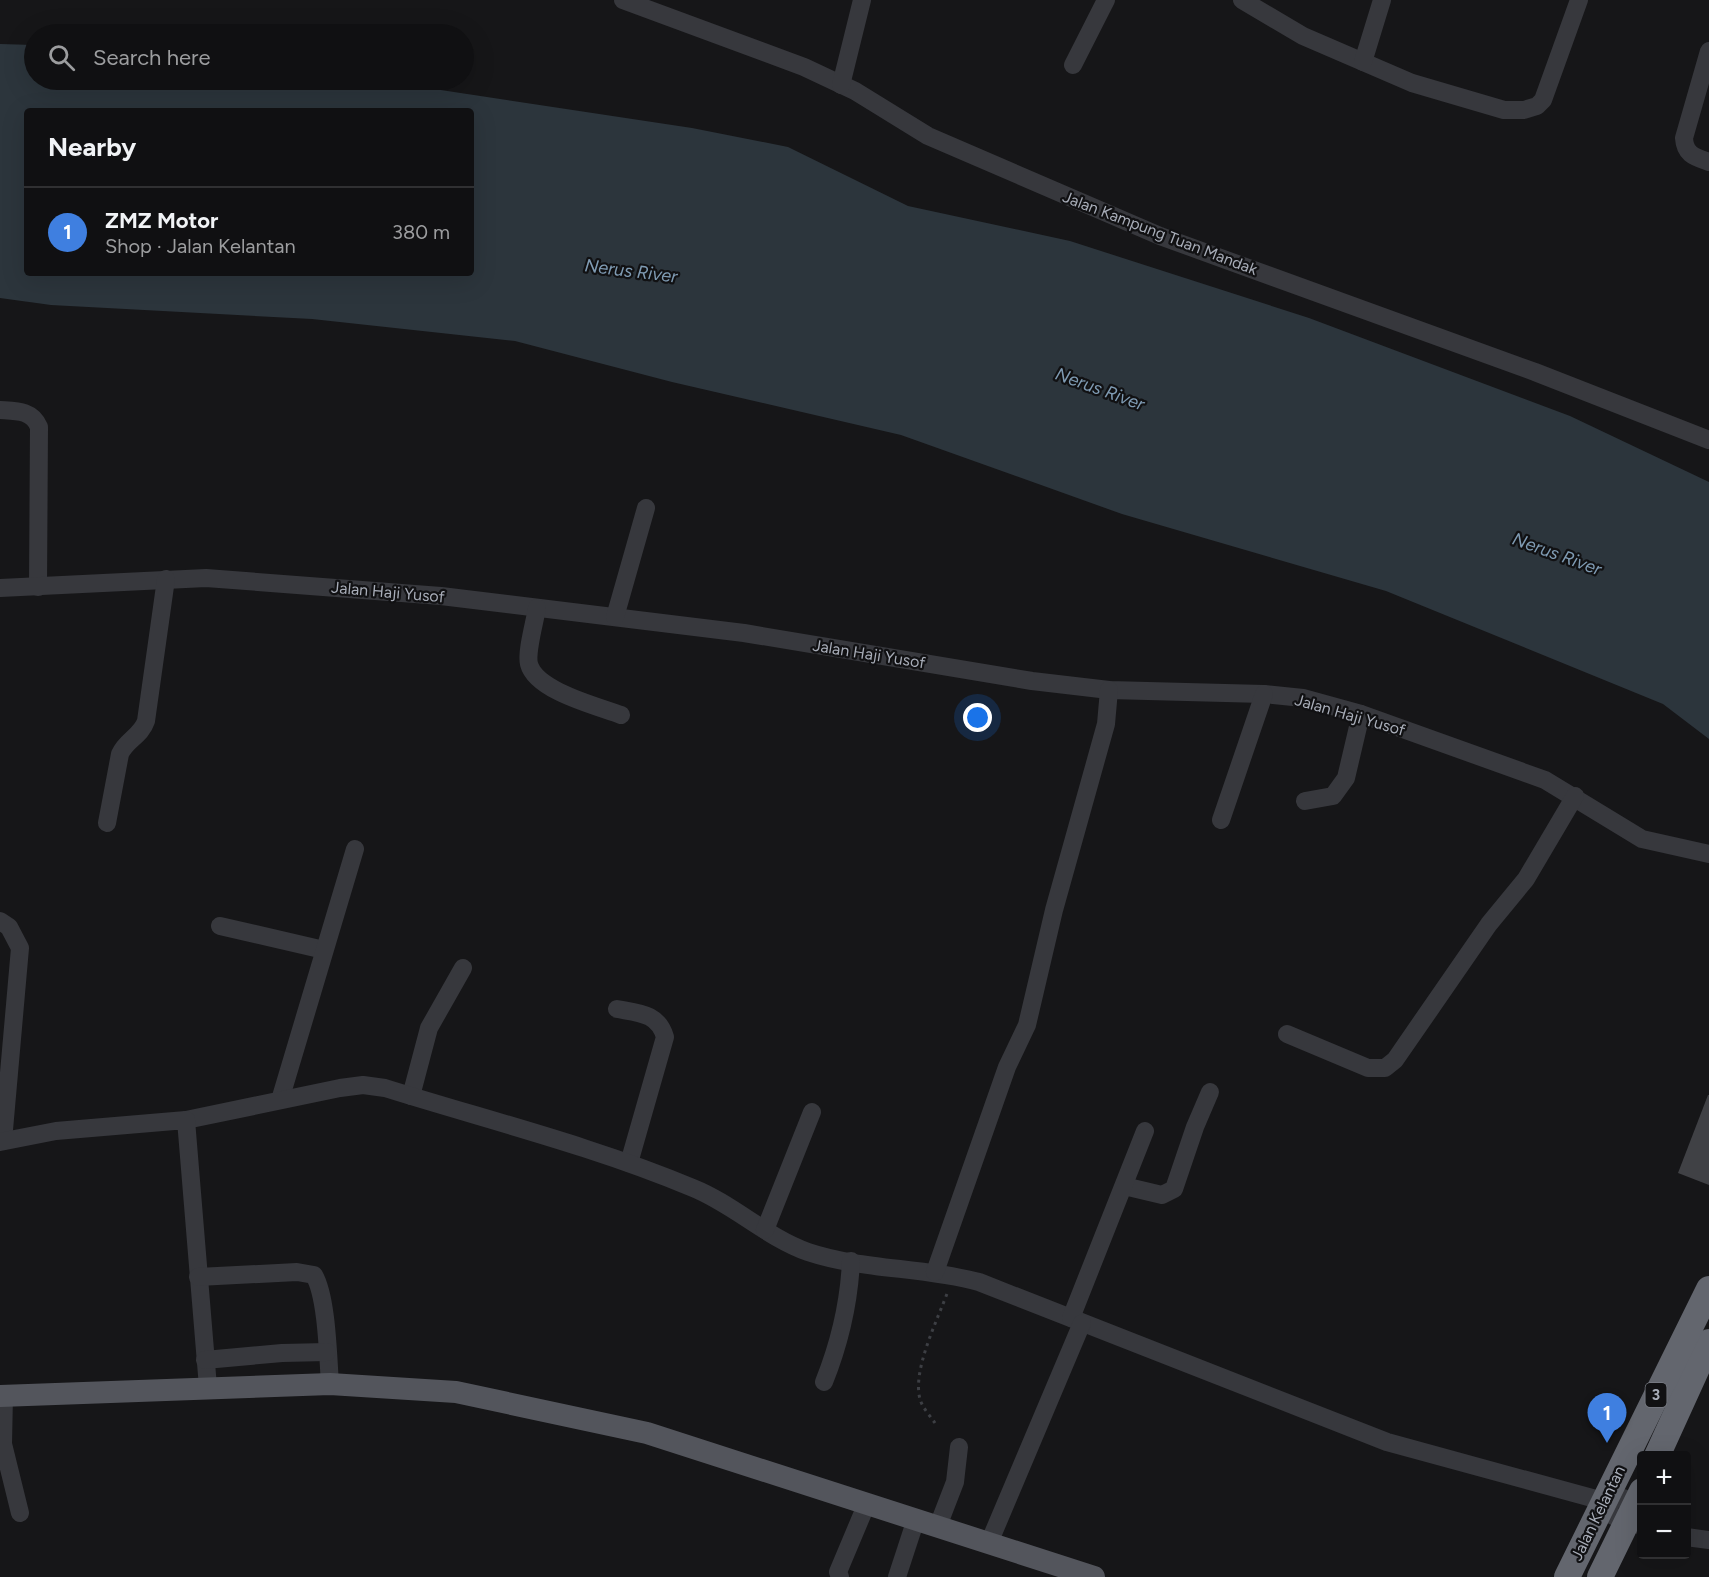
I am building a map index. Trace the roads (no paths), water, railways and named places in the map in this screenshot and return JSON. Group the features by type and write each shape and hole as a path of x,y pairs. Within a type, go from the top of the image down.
{"highway":[{"name":"Jalan Kelantan","path":"1567,1577 1709,1289"},
{"name":"3","path":"1659,1451 1709,1342"},
{"name":"Jalan Kelantan","path":"1600,1577 1637,1511"}],"main road":[{"path":"2,1396 330,1384 456,1392 646,1433 1087,1576"}],"street":[{"name":"Jalan Kampung Tuan Mandak","path":"623,0 804,67 841,85 928,135 1161,236 1535,372 1709,440"},
{"path":"841,85 862,0"},
{"path":"1073,65 1106,0"},
{"path":"1242,0 1303,36 1363,62 1423,87 1504,110 1524,110 1537,106 1543,100 1579,0"},
{"path":"1363,62 1382,0"},
{"path":"1709,51 1684,138 1684,147 1689,155 1709,162"},
{"path":"0,410 27,413 35,419 39,427 38,587"},
{"path":"615,616 646,508"},
{"name":"Jalan Haji Yusof","path":"0,588 206,578 441,596 744,633 1032,681 1109,690 1264,694 1303,698 1361,714 1545,780 1575,796 1642,839 1709,854"},
{"path":"107,823 120,754 123,747 143,729 146,721 166,579"},
{"path":"537,608 529,663 537,677 551,688 621,715"},
{"path":"935,1272 1007,1067 1027,1025 1054,910 1106,724 1109,690"},
{"path":"1221,820 1264,694"},
{"path":"1305,801 1333,796 1346,778 1361,714"},
{"path":"1287,1034 1368,1068 1385,1068 1395,1060 1489,924 1526,879 1575,796"},
{"path":"280,1100 355,849"},
{"path":"0,921 9,927 20,948 1,1142 56,1131 186,1120 363,1085 411,1096 629,1163 701,1192 805,1251 851,1261 954,1275 979,1282 1387,1442 1603,1501 1623,1498 1637,1508"},
{"path":"220,926 324,950"},
{"path":"411,1096 429,1028 464,968"},
{"path":"617,1009 654,1018 662,1026 665,1037 629,1163"},
{"path":"1124,1186 1162,1195 1174,1189 1195,1127 1210,1092"},
{"path":"765,1230 812,1112"},
{"path":"186,1120 208,1387"},
{"path":"989,1543 1077,1320 1145,1131"},
{"path":"824,1382 835,1355 849,1300 851,1261"},
{"path":"198,1277 297,1272 314,1275 318,1282 330,1384"},
{"path":"205,1360 282,1353 327,1352"},
{"path":"2,1396 3,1444 20,1513"},
{"path":"938,1526 955,1482 959,1447"},
{"path":"840,1577 838,1572 867,1503"},
{"path":"897,1577 916,1519"}],"water":[{"name":"Nerus River","path":"0,44 24,45 24,90 441,90 692,128 788,147 908,206 1070,241 1309,318 1570,416 1709,482 1709,739 1663,704 1386,591 1122,514 901,435 672,382 515,341 312,319 51,305 0,298"}],"place":[{"name":"ZMZ Motor","path":"1607,1443"}]}
